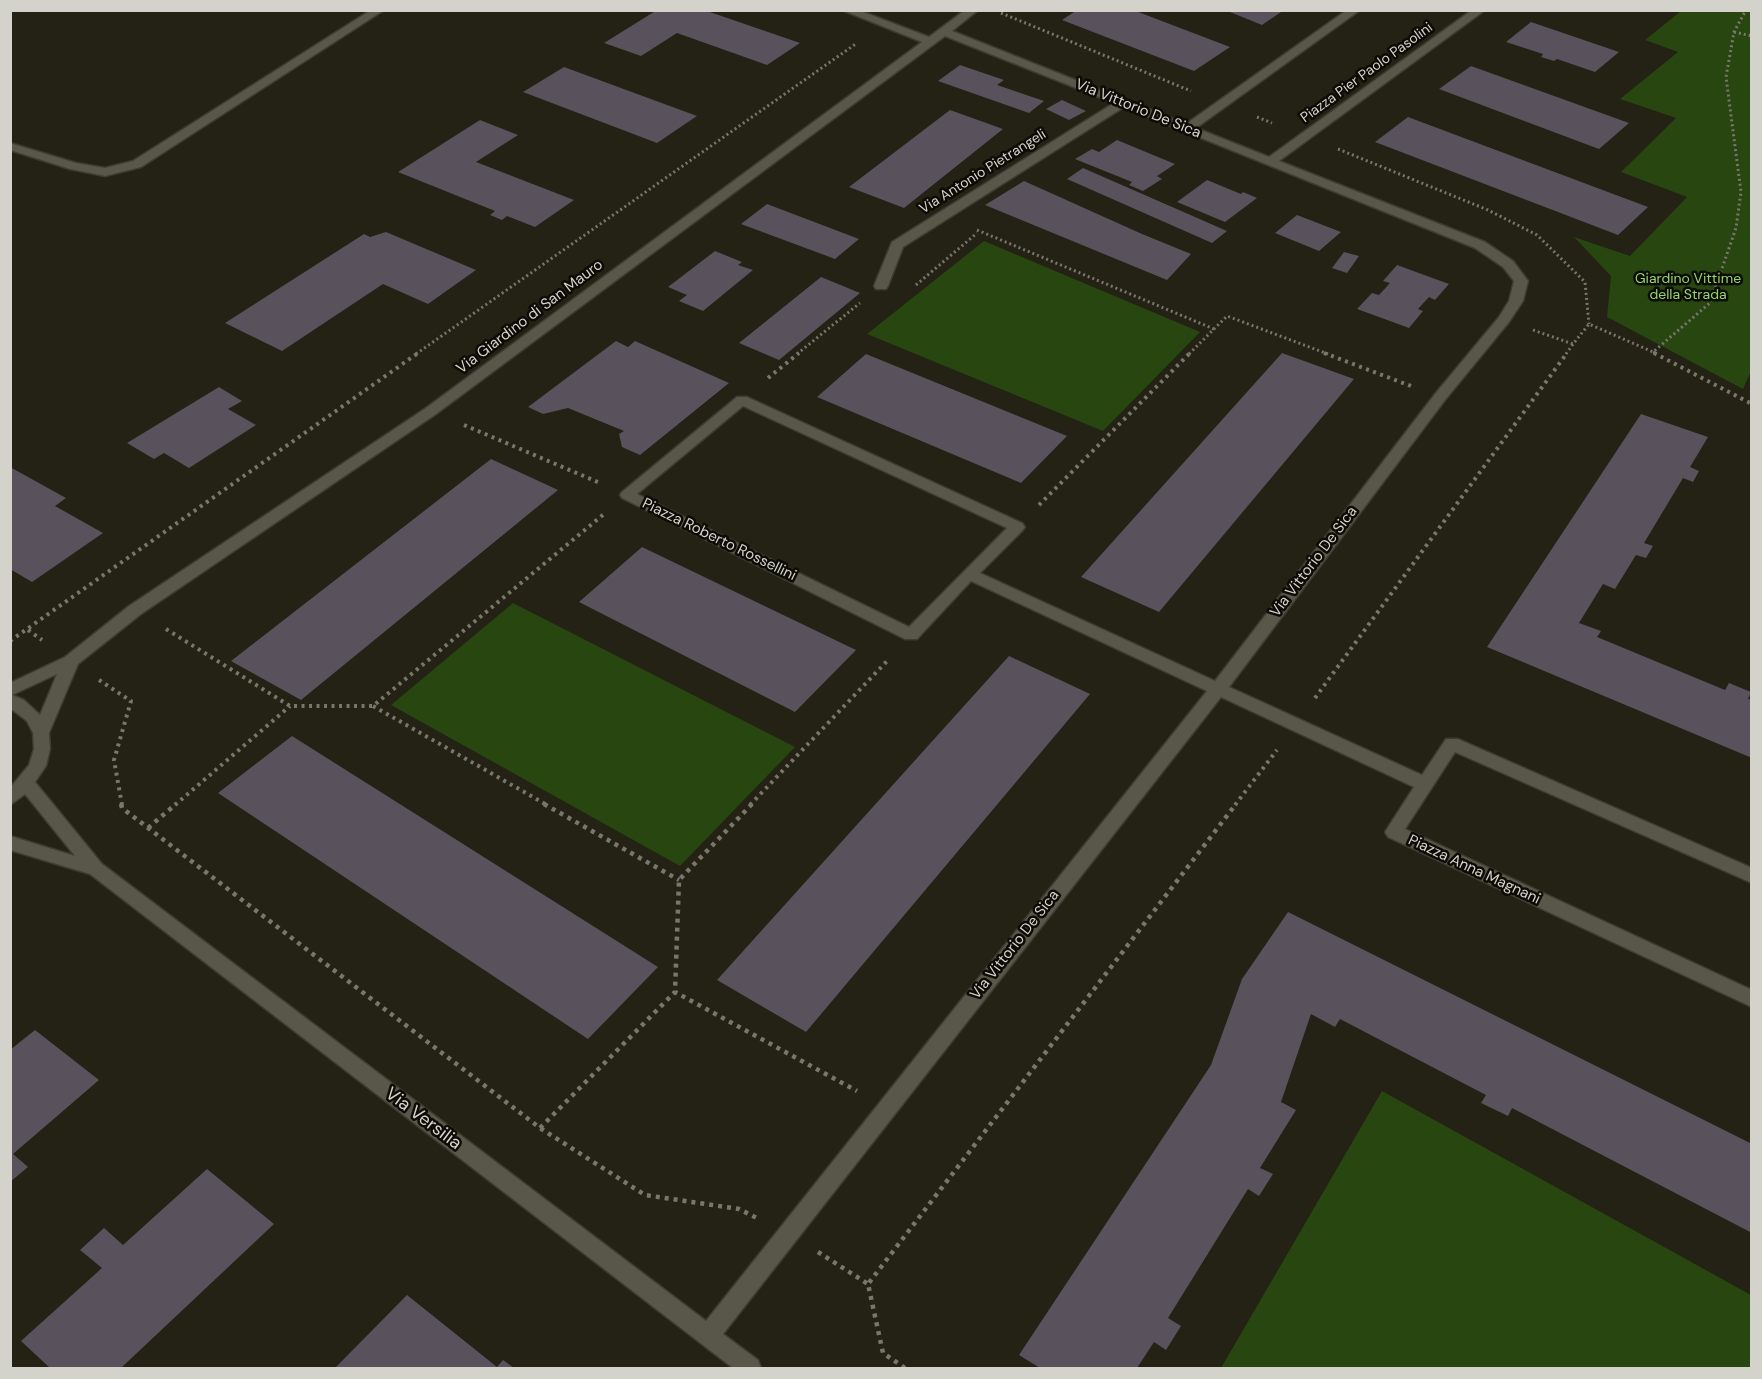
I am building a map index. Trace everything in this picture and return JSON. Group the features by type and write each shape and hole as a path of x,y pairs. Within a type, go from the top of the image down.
{"street":[{"path":"10,146 74,166 105,172 137,164 379,10"},
{"path":"847,10 929,41"},
{"name":"Via Giardino di San Mauro","path":"10,690 71,660 135,609 431,411 973,10"},
{"path":"1188,128 1355,10"},
{"name":"Piazza Pier Paolo Pasolini","path":"1271,161 1480,10"},
{"name":"Via Vittorio De Sica","path":"708,1336 1218,689 1440,397 1504,319 1516,301 1521,281 1508,264 1480,245 943,31"},
{"name":"Via Antonio Pietrangeli","path":"882,286 897,244 1122,103"},
{"path":"742,400 1017,527 911,635"},
{"name":"Piazza Roberto Rossellini","path":"742,400 627,495 911,635"},
{"path":"969,574 1425,784"},
{"path":"41,733 71,660"},
{"path":"10,701 33,717 41,733 42,749 37,766 27,783 10,799"},
{"name":"Piazza Anna Magnani","path":"1752,876 1452,743 1394,832 1752,999"},
{"name":"Via Versilia","path":"27,783 96,868 750,1368"},
{"name":"Via Versilia","path":"10,843 96,868"}],"path":[{"path":"1653,352 1710,303 1736,228 1741,192 1726,77 1734,32 1746,10"},
{"path":"10,641 861,40 873,20"},
{"path":"1734,32 1752,36"},
{"path":"939,216 1214,328"},
{"path":"742,400 882,286 906,294 979,231"},
{"path":"1017,527 1227,316 1440,397"},
{"path":"1504,319 1572,344"},
{"path":"868,1284 1295,725 1572,344 1589,324 1653,352 1752,404"},
{"path":"373,706 627,495 431,411"},
{"path":"135,609 290,706 373,706 679,880"},
{"path":"28,630 130,701 114,760 122,808 540,1128 645,1195 739,1209 789,1233 868,1284 883,1353 905,1368"},
{"path":"540,1128 675,992 679,880 911,635"},
{"path":"148,828 290,706"},
{"path":"675,992 888,1107"}],"green space":[{"name":"Giardino Vittime della Strada","path":"1681,11 1751,11 1752,369 1743,389 1607,317 1611,276 1574,237 1630,256 1687,197 1621,172 1676,118 1620,99 1678,52 1645,40"},
{"path":"984,241 1200,332 1103,431 867,334"},
{"path":"513,603 795,747 680,866 391,705"},
{"path":"1382,1091 1751,1295 1751,1368 1221,1368"}],"building":[{"path":"657,10 704,10 800,43 767,65 677,33 641,56 604,43"},
{"path":"1077,10 1133,10 1230,47 1194,71 1062,20"},
{"path":"1225,10 1284,10 1262,25"},
{"path":"1531,22 1619,52 1595,72 1557,59 1554,61 1541,57 1543,54 1506,42"},
{"path":"960,65 1004,80 997,85 1044,101 1029,113 938,81"},
{"path":"1471,66 1629,123 1599,149 1439,89"},
{"path":"564,67 697,116 657,143 523,92"},
{"path":"1062,100 1086,111 1069,120 1046,109"},
{"path":"950,110 1003,129 904,208 849,187"},
{"path":"1408,117 1648,207 1618,235 1375,142"},
{"path":"480,120 518,135 476,162 574,200 535,227 507,216 502,220 490,215 495,211 398,172"},
{"path":"1117,140 1175,164 1157,176 1162,179 1143,191 1129,185 1132,182 1075,159 1092,149 1099,152"},
{"path":"1083,168 1227,231 1212,243 1067,179"},
{"path":"1207,180 1257,198 1225,222 1177,202"},
{"path":"1024,181 1191,254 1167,280 985,205"},
{"path":"767,204 859,239 835,259 741,224"},
{"path":"1297,215 1341,232 1319,251 1275,233"},
{"path":"386,232 476,270 428,304 383,284 282,351 225,323 364,234 370,237"},
{"path":"715,251 742,262 738,265 753,270 703,311 679,301 687,295 668,287"},
{"path":"1344,252 1359,256 1347,273 1332,268"},
{"path":"1397,265 1449,284 1435,300 1429,297 1418,309 1423,311 1409,328 1357,309 1372,293 1379,295 1390,283 1383,281"},
{"path":"821,277 860,293 779,360 739,343"},
{"path":"616,341 628,347 635,341 729,383 640,455 622,447 619,434 624,431 568,408 543,414 528,407"},
{"path":"1282,353 1354,379 1159,612 1081,577"},
{"path":"866,354 1067,436 1021,483 817,397"},
{"path":"219,387 242,401 228,409 256,425 189,468 164,453 154,459 127,443"},
{"path":"1641,414 1708,437 1690,467 1699,471 1693,482 1683,478 1644,543 1653,546 1646,558 1636,555 1615,589 1603,584 1579,623 1601,631 1597,637 1725,690 1729,683 1751,692 1748,699 1752,700 1752,758 1487,647"},
{"path":"491,459 558,490 301,700 231,661"},
{"path":"10,467 66,498 55,506 103,533 32,582 10,569"},
{"path":"642,547 856,650 795,712 579,602"},
{"path":"1009,656 1090,694 806,1032 717,980"},
{"path":"292,736 658,967 588,1039 218,793"},
{"path":"1288,912 1752,1144 1752,1233 1512,1108 1508,1116 1481,1103 1486,1095 1340,1019 1335,1027 1311,1014 1281,1102 1296,1110 1260,1168 1273,1174 1259,1196 1248,1189 1168,1318 1181,1326 1166,1350 1154,1342 1137,1368 1040,1368 1019,1355 1211,1065 1242,979"},
{"path":"35,1030 99,1080 13,1154 28,1167 10,1182 10,1050"},
{"path":"207,1169 274,1224 121,1368 50,1368 21,1341 102,1268 80,1250 104,1228 123,1245"},
{"path":"407,1295 497,1367 503,1360 514,1368 335,1368"}]}
